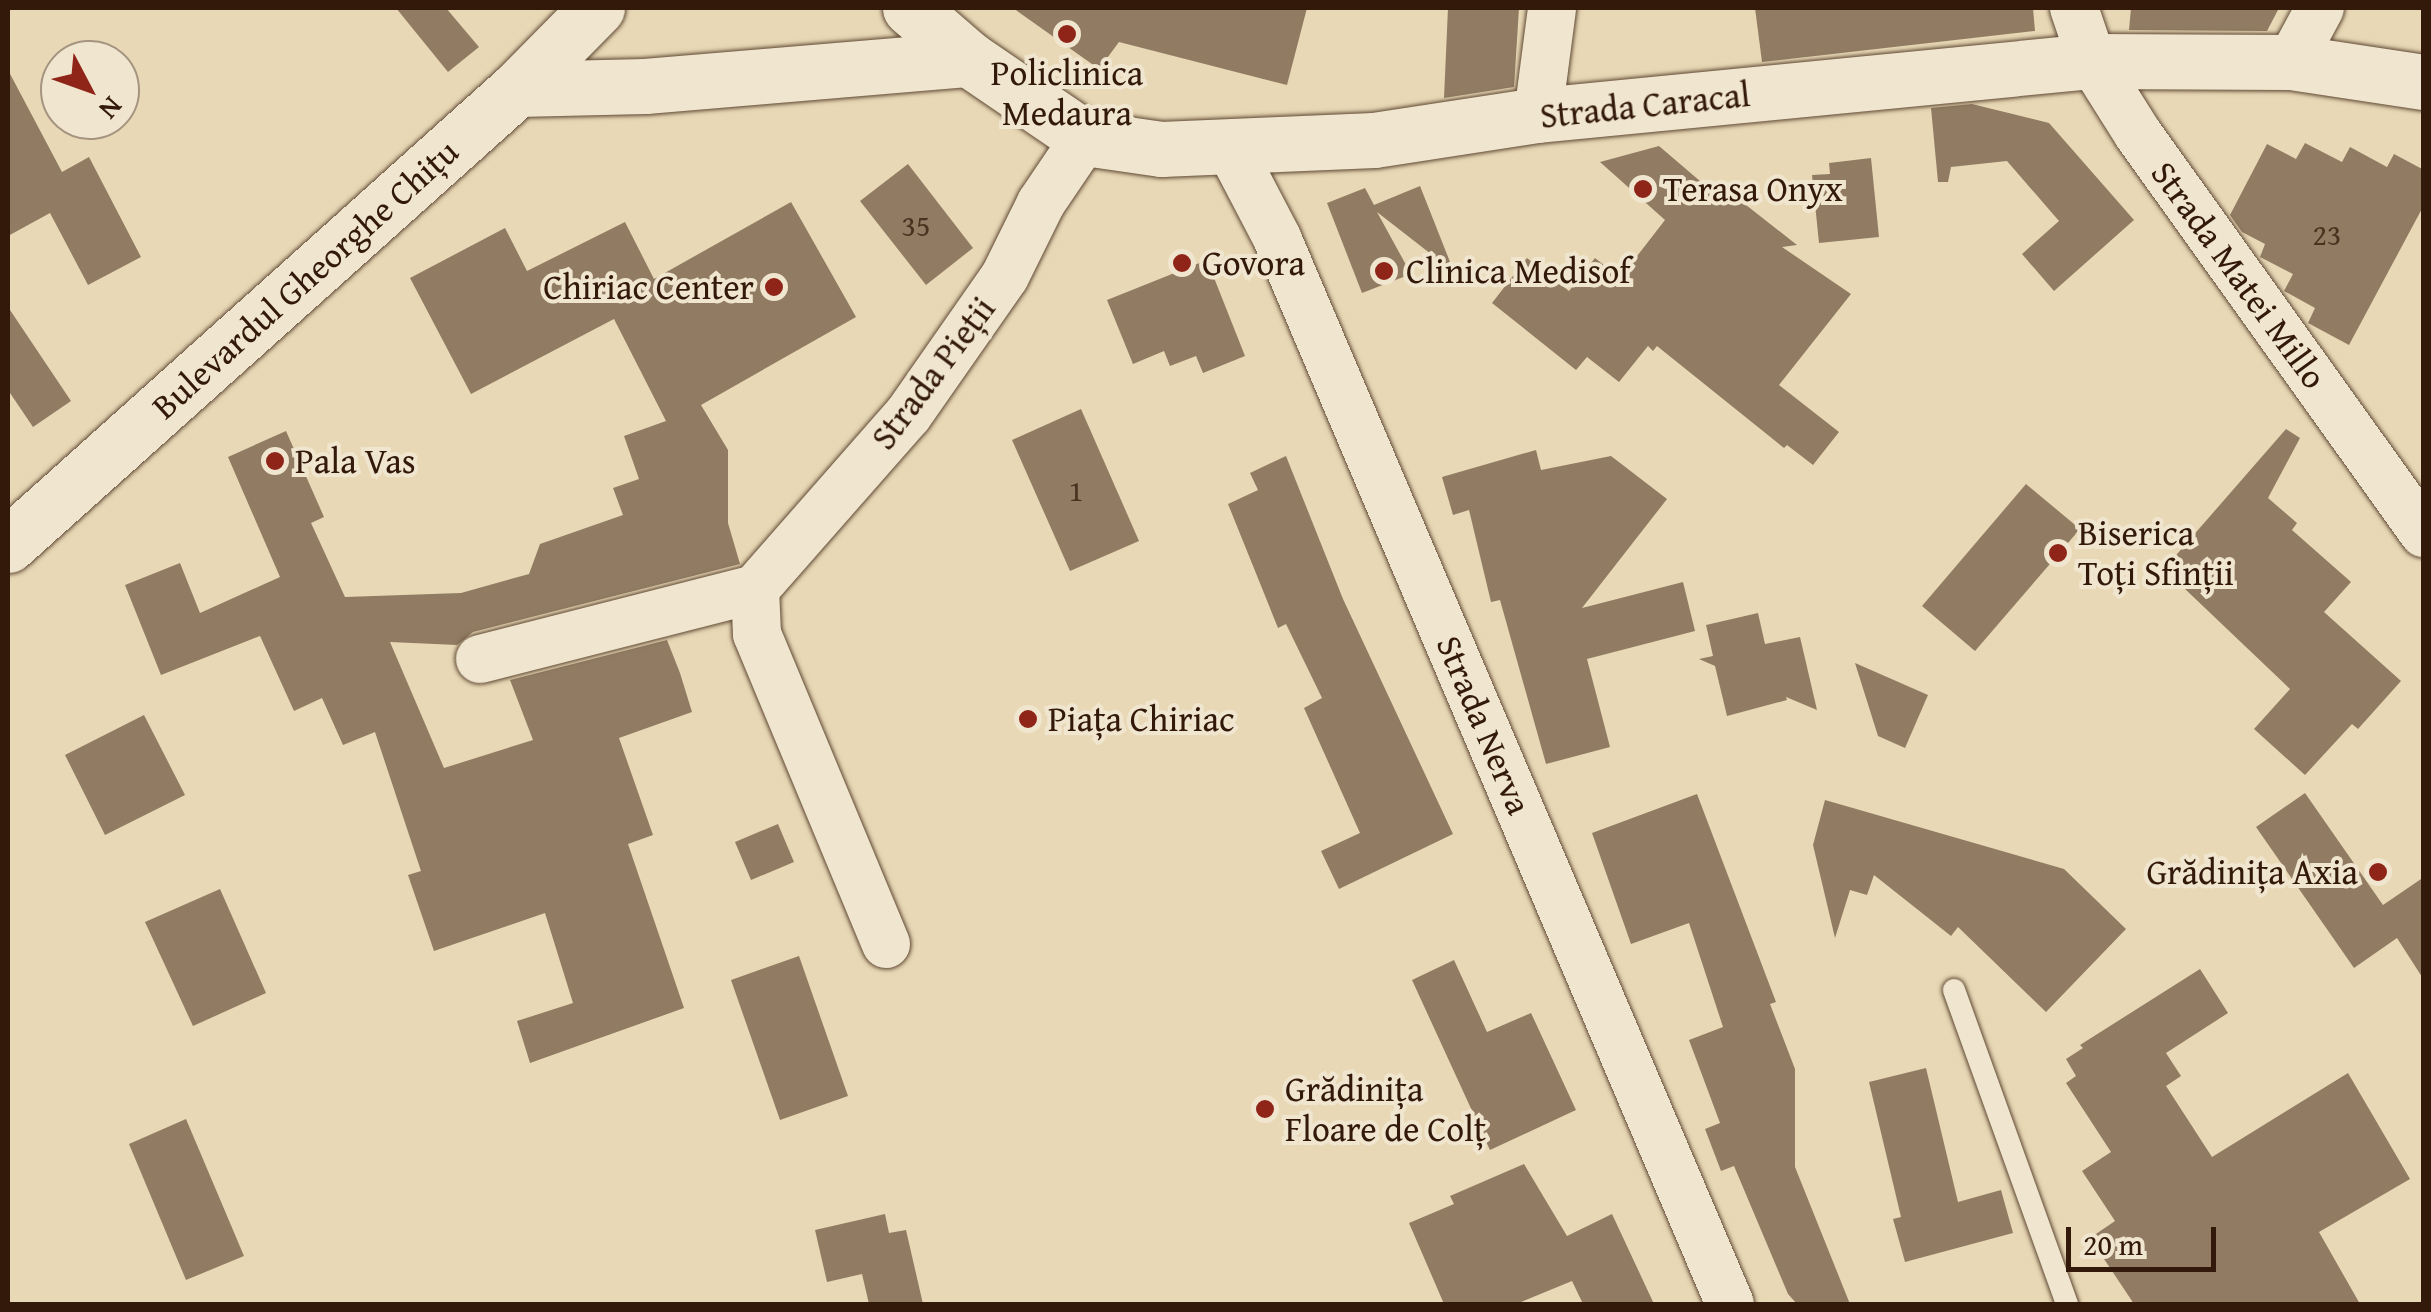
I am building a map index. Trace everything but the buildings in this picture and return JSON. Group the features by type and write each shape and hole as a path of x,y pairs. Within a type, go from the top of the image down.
{"main road":[{"name":"Bulevardul Gheorghe Chițu","path":"8,545 517,89 598,8"},
{"name":"Strada Caracal","path":"910,8 970,59 1085,138 1161,149 1374,140 1538,114 2092,61 2292,62 2424,82"},
{"path":"517,89 645,86 970,59"}],"street":[{"path":"1538,114 1552,8"},
{"name":"Strada Matei Millo","path":"2074,8 2092,61 2138,134 2424,533"},
{"path":"2292,62 2320,8"},
{"name":"Strada Pieții","path":"755,589 908,415 1005,276 1042,203 1085,138"},
{"name":"Strada Nerva","path":"1230,148 1277,238 1730,1304"},
{"path":"480,659 755,589 757,634 886,944"}],"lane":[{"path":"1954,990 2067,1304"}],"place":[{"name":"Policlinica Medaura","path":"1067,34"},
{"name":"Terasa Onyx","path":"1643,189"},
{"name":"Govora","path":"1182,263"},
{"name":"Clinica Medisof","path":"1384,271"},
{"name":"Chiriac Center","path":"774,287"},
{"name":"Pala Vas","path":"275,461"},
{"name":"Biserica Toți Sfinții","path":"2058,553"},
{"name":"Piața Chiriac","path":"1028,719"},
{"name":"Grădinița Axia","path":"2378,872"},
{"name":"Grădinița Floare de Colț","path":"1265,1109"}]}
